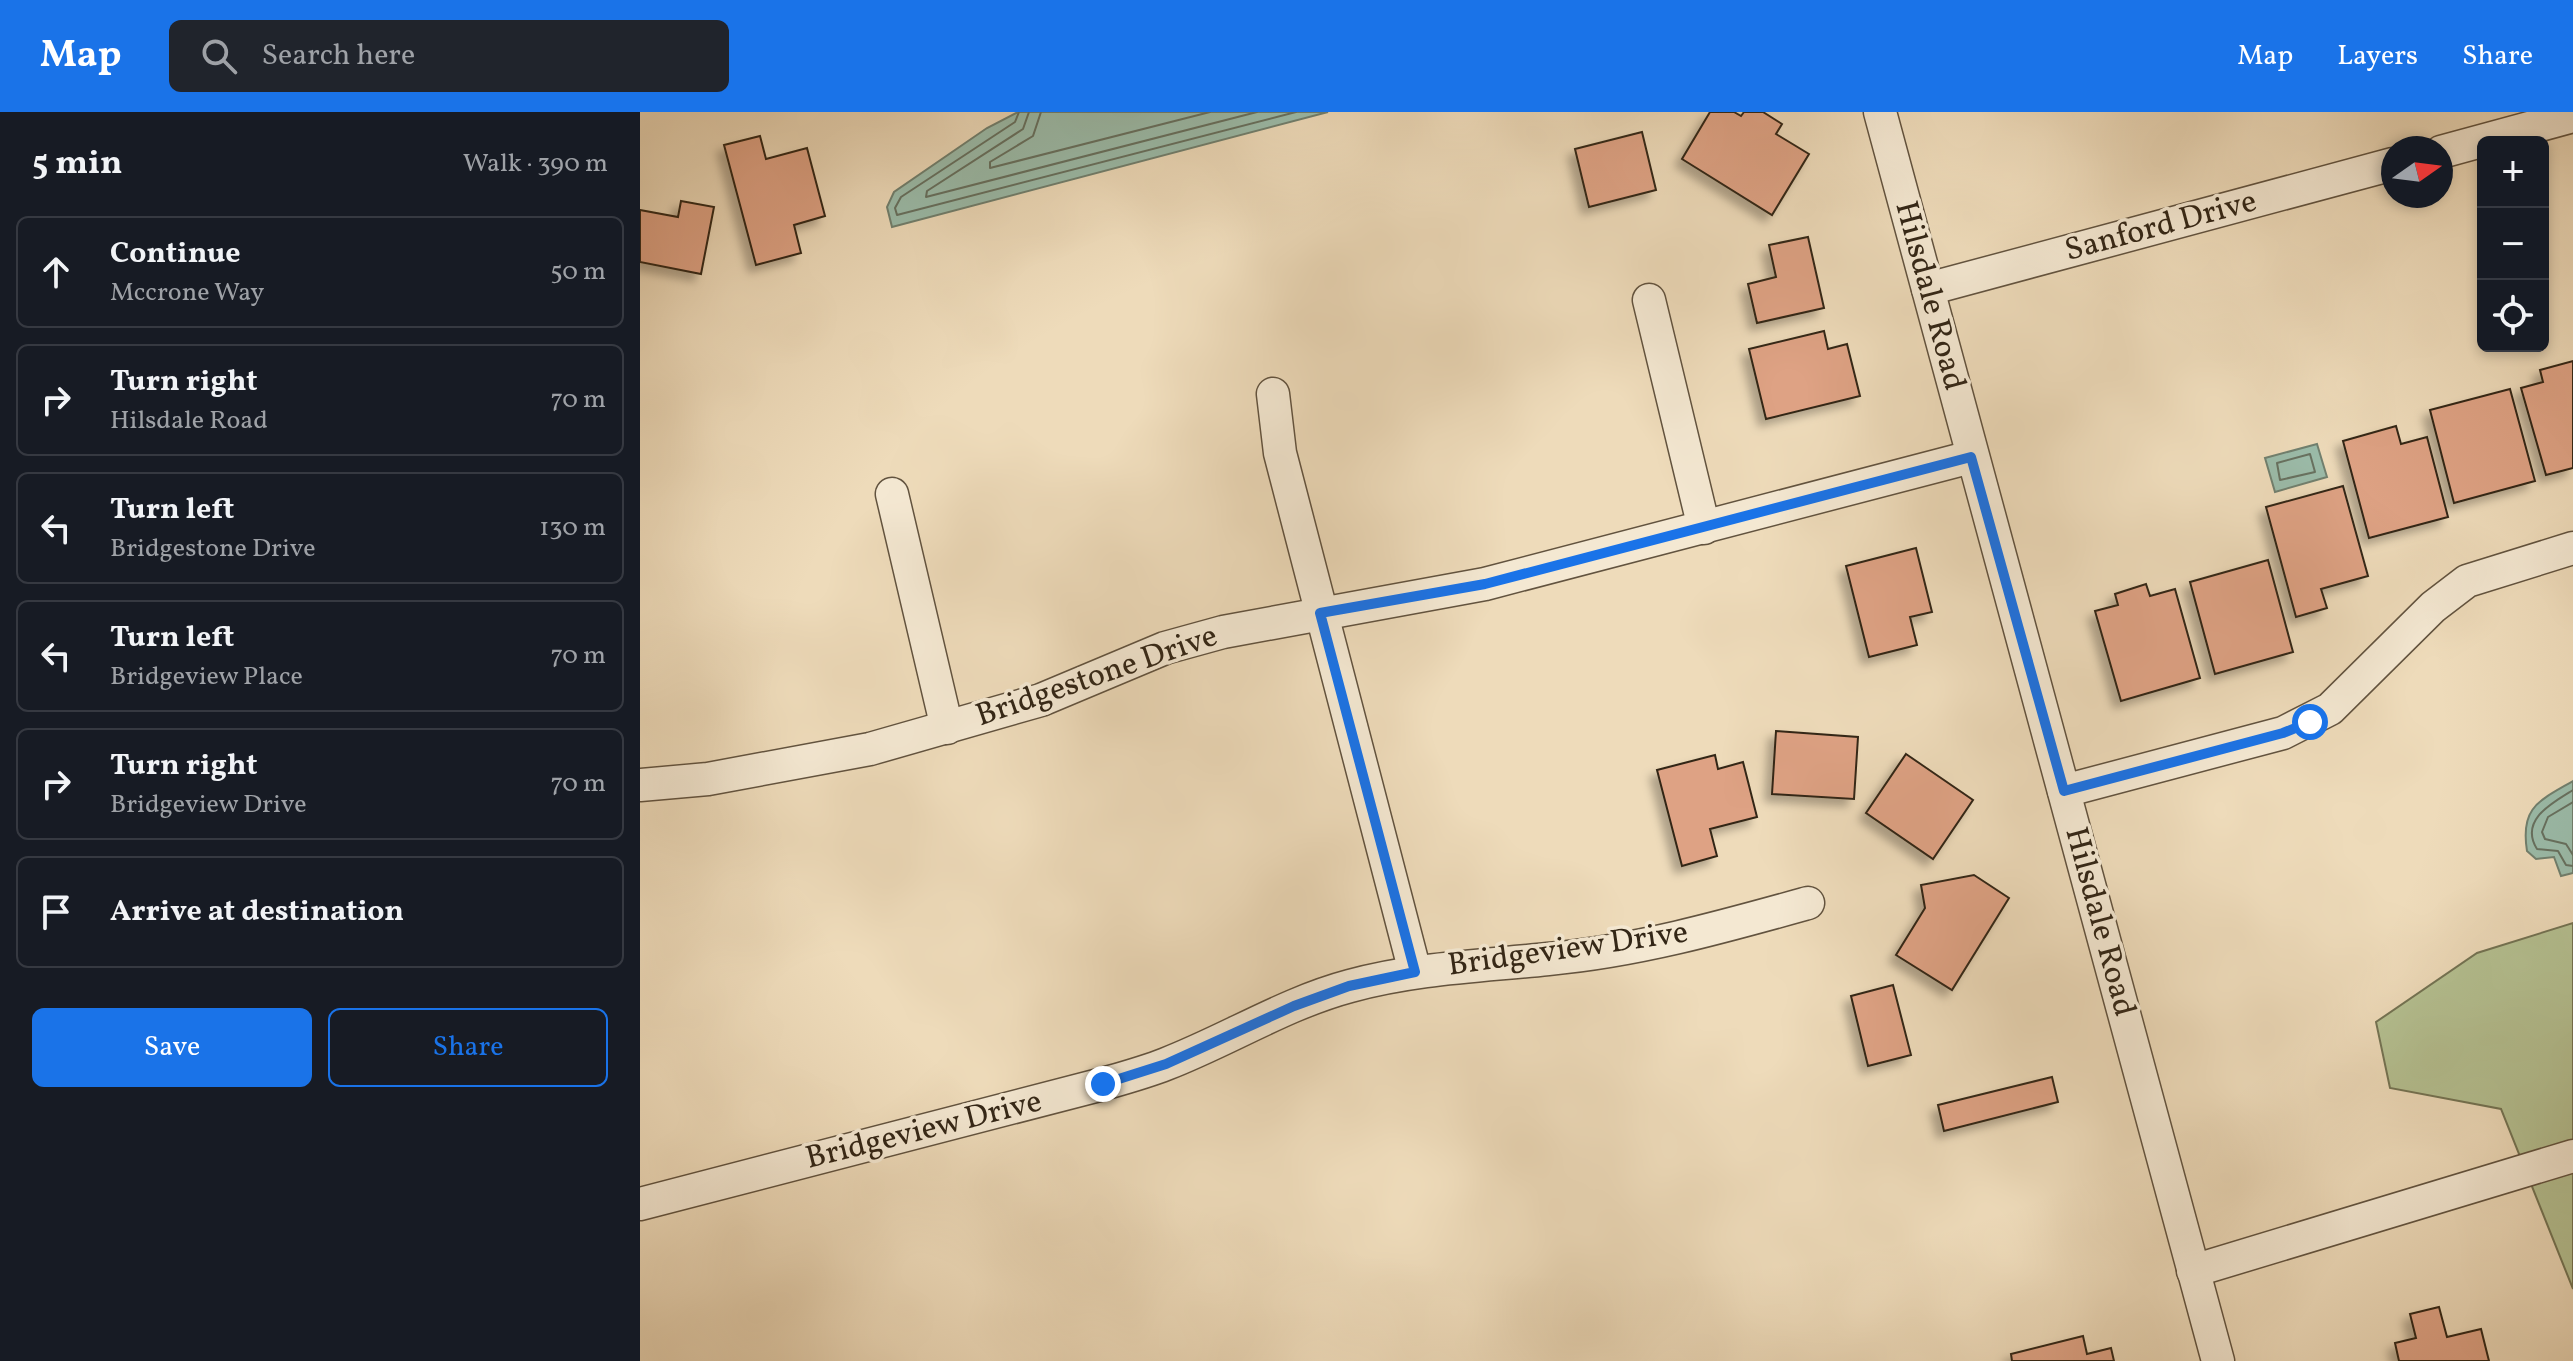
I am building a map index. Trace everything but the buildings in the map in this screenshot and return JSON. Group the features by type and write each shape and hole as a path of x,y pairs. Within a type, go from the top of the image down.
{"street":[{"name":"Hilsdale Road","path":"1880,112 2218,1361"},
{"path":"2453,149 2573,116"},
{"name":"Sanford Drive","path":"1928,289 2381,167"},
{"path":"1649,300 1704,528"},
{"path":"1273,394 1280,453 1415,972"},
{"name":"Bridgestone Drive","path":"640,785 708,779 870,749 1041,700 1165,648 1320,613 1485,584 1971,457"},
{"path":"892,494 947,728"},
{"path":"2064,791 2283,733 2310,722 2330,709 2433,607 2467,581 2573,548"},
{"name":"Bridgeview Drive","path":"640,1204 1103,1084 1166,1064 1349,986 1415,972 1624,949 1692,935 1808,903"},
{"path":"2193,1271 2573,1156"}],"shaded area":[{"path":"2573,923 2573,1289 2501,1109 2390,1088 2376,1022 2477,953"}],"water":[{"path":"1018,112 1328,112 892,227 887,207 894,192 987,128"},
{"path":"2317,444 2327,477 2275,492 2265,458"},
{"path":"2573,781 2573,873 2561,876 2554,857 2536,859 2527,851 2526,824 2542,800"}],"route":[{"path":"1103,1084 1166,1064 1294,1006 1349,986 1415,972 1320,613 1485,584 1971,457 2064,791 2283,733 2310,722"}]}
